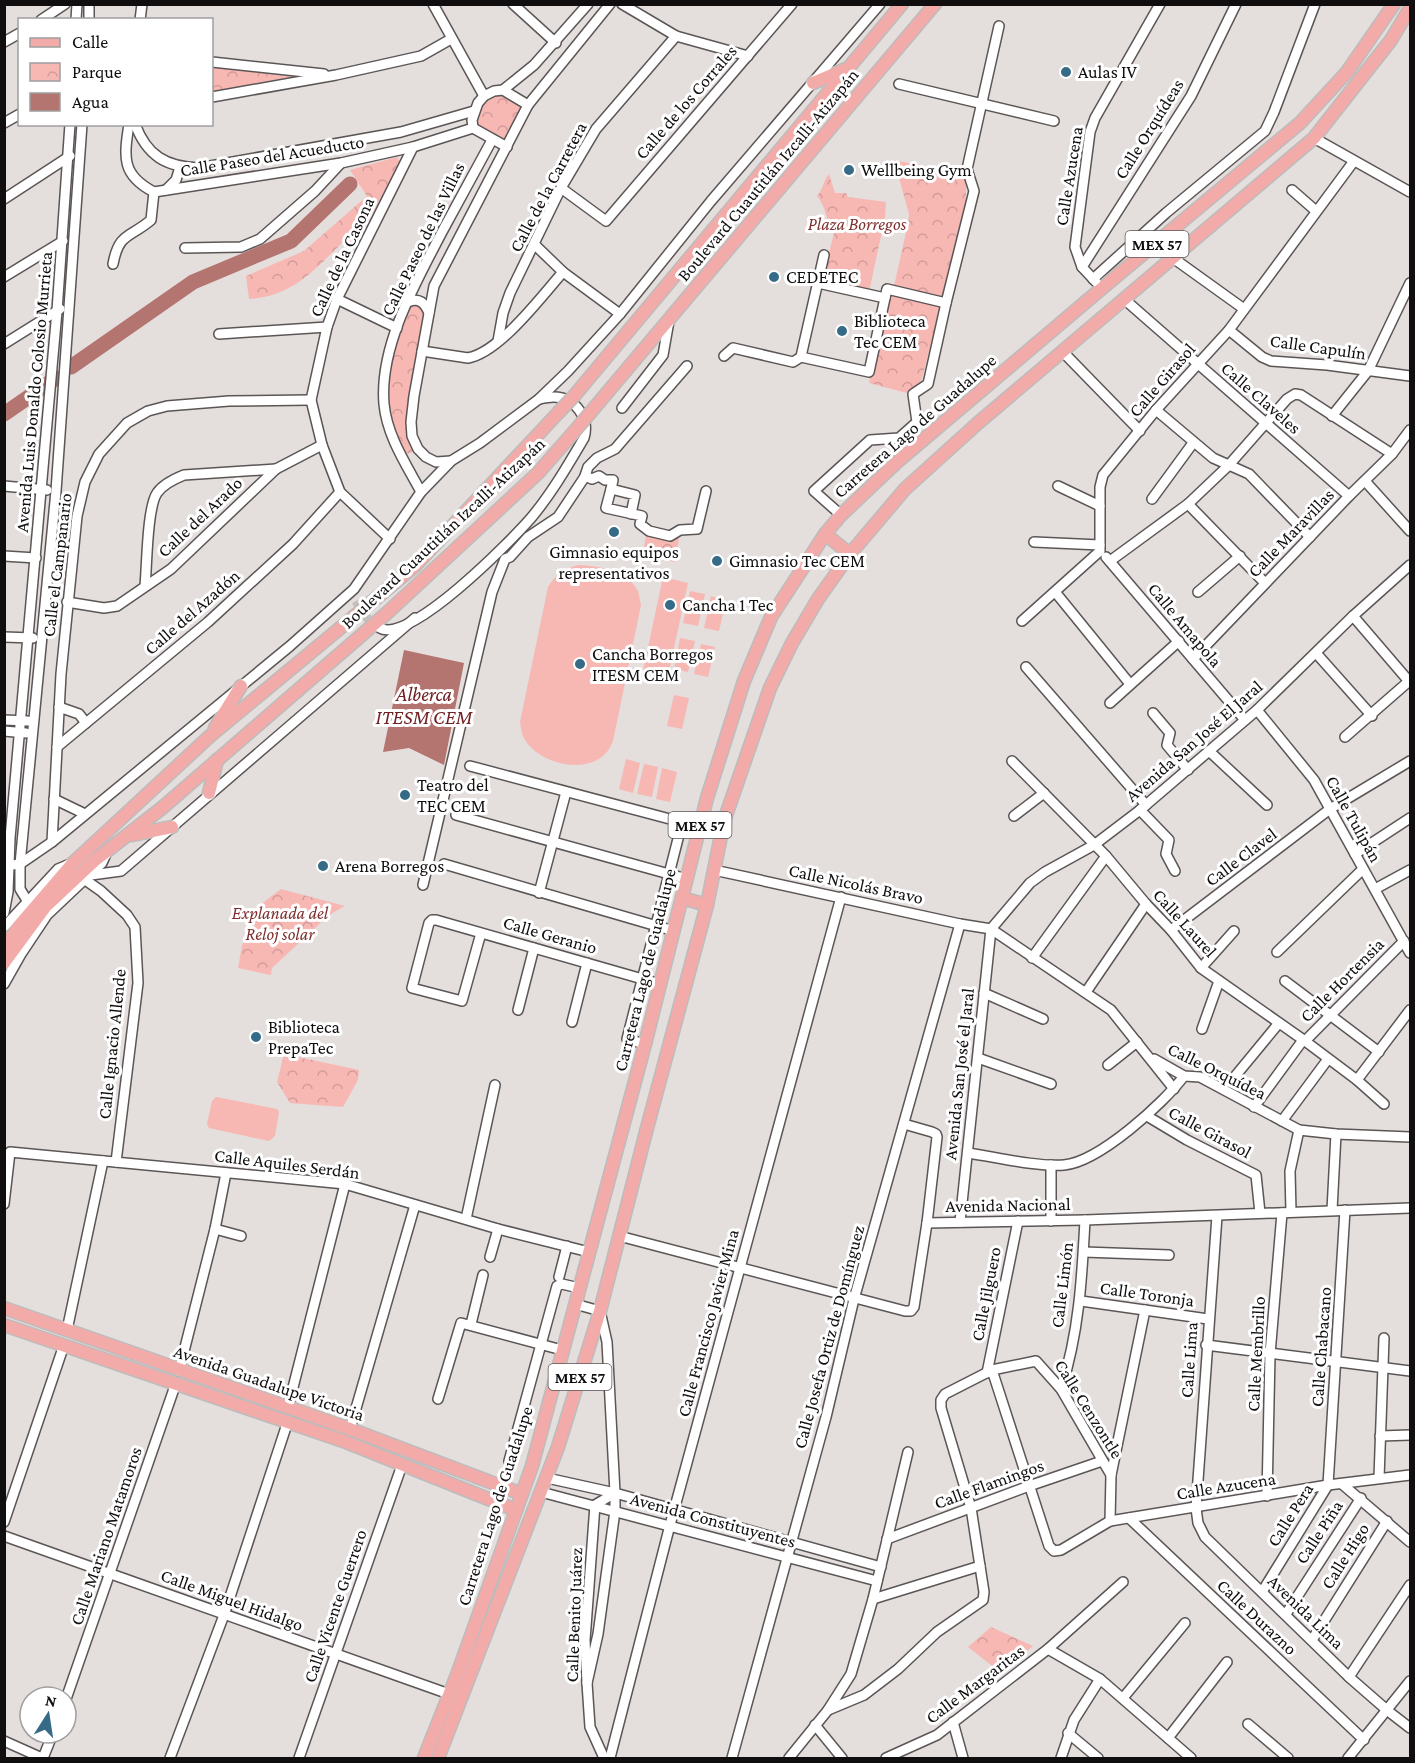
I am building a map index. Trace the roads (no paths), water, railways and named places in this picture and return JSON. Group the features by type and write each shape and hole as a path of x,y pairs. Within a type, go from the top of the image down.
{"main road":[{"name":"Boulevard Cuautitlán Izcalli-Atizapán","path":"4,948 38,903 73,863 210,736 415,566 455,524 574,396 902,4"},
{"name":"Boulevard Cuautitlán Izcalli-Atizapán","path":"4,963 38,903 128,836 217,760 387,613 538,473 935,4"},
{"name":"Carretera Lago de Guadalupe","path":"424,1758 532,1466 645,1044 700,827 730,722 756,649 771,617 825,534 841,515 897,462 1097,284 1128,268 1300,123 1347,72 1394,4"},
{"name":"Carretera Lago de Guadalupe","path":"438,1758 547,1478 600,1311 706,905 724,821 770,688 792,642 818,599 850,554 905,489 978,423 1314,138 1391,40 1410,8"},
{"path":"813,83 849,67"},
{"path":"1128,268 1143,283"},
{"path":"455,524 461,524 470,530 466,540"},
{"path":"825,534 850,554"},
{"path":"210,736 241,686"},
{"path":"210,793 217,760"},
{"path":"128,836 172,826"},
{"path":"682,898 706,905"},
{"name":"Avenida Guadalupe Victoria","path":"4,1308 350,1429 522,1494"},
{"name":"Avenida Guadalupe Victoria","path":"4,1325 288,1421 516,1510"},
{"path":"472,1631 486,1636"}],"street":[{"path":"44,18 65,4"},
{"path":"433,4 484,96"},
{"path":"513,4 556,43"},
{"path":"507,147 473,128 474,111 478,102 494,91 503,90 534,65 556,43 588,4"},
{"name":"Calle Paseo de las Villas","path":"417,449 412,436 411,422 434,286 528,105 610,4"},
{"path":"622,4 676,36 748,57"},
{"name":"Calle de los Corrales","path":"561,189 606,221 792,4"},
{"name":"Boulevard Cuautitlán Izcalli-Atizapán","path":"20,864 52,842 290,646 354,589 421,492 451,461 539,399 568,371 620,314 711,201 880,4"},
{"name":"Calle Azucena","path":"1082,267 1075,247 1090,132 1095,118 1160,4"},
{"name":"Calle Orquídeas","path":"1082,267 1191,96 1236,4"},
{"path":"1082,267 1097,284 1166,213 1265,131 1315,4"},
{"path":"841,515 814,491 870,440 899,438 917,422 913,394 928,384 974,190 967,169 999,26"},
{"path":"4,42 18,34"},
{"name":"Calle de la Carretera","path":"498,341 503,313 510,293 561,189 596,129 676,36"},
{"path":"213,97 336,75 421,56 451,39"},
{"path":"213,62 336,75"},
{"path":"899,84 1054,121"},
{"path":"503,90 528,105"},
{"name":"Calle Paseo del Acueducto","path":"136,126 140,139 159,159 180,167 199,168 401,132 474,111"},
{"path":"4,123 18,115"},
{"name":"Avenida Luis Donaldo Colosio Murrieta","path":"4,913 9,803 22,720 63,241 70,126"},
{"name":"Avenida Luis Donaldo Colosio Murrieta","path":"38,903 20,889 20,864 56,491 82,126"},
{"path":"113,264 116,251 124,237 151,220 154,192 140,184 125,162 124,153 129,126"},
{"name":"Calle Paseo del Acueducto","path":"154,192 341,163 414,147 473,128"},
{"path":"1265,131 1278,142"},
{"path":"1314,138 1410,192"},
{"name":"Calle Paseo de las Villas","path":"421,492 390,432 384,404 386,367 397,328 417,279 492,140"},
{"name":"Calle de la Casona","path":"390,539 340,492 322,446 311,400 327,327 337,299 414,147"},
{"path":"4,199 81,149"},
{"name":"Calle Girasol","path":"1100,548 1100,487 1103,475 1156,410 1229,330 1354,161"},
{"path":"184,248 240,247 260,239 315,191 341,163"},
{"path":"165,191 176,180 180,167"},
{"path":"1292,190 1316,211"},
{"path":"4,278 63,241"},
{"path":"534,244 563,272 620,314"},
{"path":"801,357 824,255"},
{"path":"1173,258 1244,309"},
{"path":"422,351 468,358 475,356 498,341 519,322 563,272"},
{"path":"818,283 885,298"},
{"path":"1332,416 1368,371 1410,283"},
{"path":"724,356 733,348 793,362 801,357 869,372 887,288 946,303"},
{"path":"337,299 397,328"},
{"name":"Calle Claveles","path":"1124,299 1349,496"},
{"path":"408,302 419,300 429,313"},
{"path":"4,344 70,303"},
{"path":"622,408 663,355 669,321"},
{"path":"219,334 327,327"},
{"name":"Calle Capulín","path":"1229,330 1262,357 1271,361 1328,365 1410,376"},
{"path":"1062,351 1140,431"},
{"path":"52,359 65,357"},
{"path":"423,885 492,592 505,559 510,557 528,537 558,517 586,475 588,467 597,458 615,449 687,366"},
{"path":"1110,561 1188,504 1228,466 1287,399 1295,394 1392,454"},
{"path":"380,628 387,631 402,626 433,609 457,591 531,518 555,485 585,438 586,421 581,411 566,400 555,397 539,399"},
{"name":"Calle el Campanario","path":"52,842 59,707 77,516 85,482 99,454 127,423 148,411 167,406 311,400"},
{"path":"1156,410 1193,443 1228,466 1239,468 1249,474 1310,537"},
{"name":"Calle Maravillas","path":"1193,659 1392,454 1410,432"},
{"path":"1152,498 1193,443"},
{"name":"Calle del Arado","path":"68,602 111,608 171,569 276,469 322,446"},
{"path":"403,458 412,456 417,449 436,462 451,461"},
{"name":"Calle del Arado","path":"145,586 152,504 158,491 173,479 184,475 276,469"},
{"path":"586,475 585,477 589,478 598,476 605,480 613,480 606,508 642,516 640,524 649,531 670,536 680,530 697,529 706,491"},
{"path":"1365,481 1410,531"},
{"path":"4,486 56,491"},
{"path":"1058,486 1100,506"},
{"path":"611,489 635,495 631,514"},
{"name":"Calle del Azadón","path":"57,747 208,622 294,544 340,492"},
{"path":"1188,504 1265,584"},
{"path":"1034,542 1100,548"},
{"path":"1022,621 1056,593 1100,548"},
{"name":"Calle Amapola","path":"1100,548 1245,720"},
{"path":"4,556 36,558"},
{"path":"1198,592 1240,556"},
{"name":"Avenida San José El Jaral","path":"991,929 1030,883 1094,845 1143,808 1209,752 1257,710 1353,616 1410,565"},
{"path":"354,589 356,601"},
{"path":"1056,593 1130,684"},
{"path":"1345,737 1372,716 1408,682 1353,616"},
{"path":"87,877 120,871 416,618"},
{"path":"4,637 41,638"},
{"path":"1110,703 1179,641"},
{"path":"1316,653 1372,716"},
{"path":"1026,667 1169,840 1166,854 1175,871"},
{"path":"59,707 79,714 86,723"},
{"name":"Calle Tulipán","path":"1257,710 1314,780 1408,947"},
{"path":"1153,713 1170,734 1167,745 1188,770"},
{"path":"4,720 33,721"},
{"path":"4,731 32,733"},
{"path":"1209,752 1267,805"},
{"name":"Calle Laurel","path":"1012,761 1106,856 1201,968 1357,1080 1384,1104"},
{"name":"Calle Clavel","path":"1171,930 1330,809 1410,761"},
{"path":"470,766 700,827"},
{"path":"539,893 566,792"},
{"path":"1014,816 1044,793"},
{"path":"54,799 85,814"},
{"path":"456,815 687,879"},
{"path":"1355,854 1410,819"},
{"path":"645,1044 627,1039 682,823"},
{"path":"4,984 48,915 102,864 107,852"},
{"path":"1032,958 1106,856"},
{"path":"7,866 20,864"},
{"path":"444,864 674,931"},
{"path":"1277,952 1363,869"},
{"name":"Calle Nicolás Bravo","path":"714,870 991,929"},
{"path":"1375,890 1410,870"},
{"name":"Calle Ignacio Allende","path":"87,877 135,927 138,983 116,1162"},
{"name":"Calle Francisco Javier Mina","path":"610,1758 674,1510 841,897"},
{"path":"4,927 38,903"},
{"path":"1086,992 1146,904"},
{"name":"Calle Geranio","path":"481,933 462,1001 412,988 429,923 432,920 481,933 642,978 660,984"},
{"name":"Calle Josefa Ortiz de Domínguez","path":"732,1758 826,1417 854,1299 960,924"},
{"name":"Calle Orquídea","path":"991,929 1111,1010 1174,1089"},
{"name":"Avenida San José el Jaral","path":"960,1222 991,929"},
{"path":"1201,968 1234,931"},
{"name":"Calle Hortensia","path":"1254,1107 1304,1041 1408,947"},
{"path":"518,1010 534,948"},
{"path":"572,1022 587,963"},
{"path":"1202,1029 1219,981"},
{"path":"1285,981 1379,1052"},
{"path":"984,993 1043,1019"},
{"path":"1357,1080 1410,1010"},
{"path":"1232,1080 1279,1023"},
{"path":"1108,1065 1137,1042"},
{"name":"Calle Orquídea","path":"1149,1057 1185,1076 1200,1077 1299,1130 1410,1137"},
{"path":"978,1058 1051,1084"},
{"path":"1282,1121 1328,1059"},
{"path":"968,1153 1051,1165 1066,1165 1085,1158 1147,1116 1185,1076"},
{"path":"466,1220 495,1085"},
{"name":"Calle Girasol","path":"1147,1116 1187,1140 1253,1172 1257,1180 1260,1214"},
{"path":"904,1124 932,1132 937,1137 927,1223"},
{"name":"Calle Membrillo","path":"1267,1496 1270,1354 1290,1171 1299,1130"},
{"path":"1332,1210 1336,1134"},
{"name":"Calle Aquiles Serdán","path":"4,1204 10,1152 345,1184 498,1229 589,1252"},
{"path":"67,1330 103,1161"},
{"path":"1051,1165 1051,1221"},
{"path":"179,1371 215,1229 226,1173"},
{"path":"288,1407 345,1184"},
{"path":"350,1429 415,1205"},
{"name":"Avenida Nacional","path":"619,1236 854,1299 911,1311 914,1307 927,1223 1217,1216 1410,1208"},
{"name":"Calle Chabacano","path":"1328,1485 1345,1210"},
{"name":"Calle Lima","path":"1196,1508 1217,1216"},
{"name":"Calle Limón","path":"1061,1389 1080,1301 1085,1220"},
{"name":"Calle Jilguero","path":"1018,1221 989,1371 1049,1546 1054,1551"},
{"path":"215,1229 241,1236"},
{"path":"490,1257 498,1229"},
{"path":"559,1277 567,1246"},
{"path":"1084,1252 1168,1255"},
{"path":"471,1324 483,1275"},
{"path":"508,1461 557,1286 562,1284 579,1288"},
{"name":"Calle Toronja","path":"1080,1301 1208,1319"},
{"path":"575,1304 600,1311 607,1342 615,1493 615,1511 598,1634 587,1683"},
{"path":"1110,1521 1111,1474 1145,1310"},
{"path":"438,1399 460,1325 463,1323 562,1350"},
{"path":"1379,1478 1384,1338"},
{"path":"4,1522 64,1345"},
{"path":"1206,1345 1410,1371"},
{"name":"Calle Cenzontle","path":"971,1508 941,1408 941,1400 945,1394 989,1371 1036,1361 1061,1389 1111,1474"},
{"name":"Calle Mariano Matamoros","path":"71,1685 176,1383"},
{"path":"170,1758 224,1615 288,1421"},
{"path":"1380,1436 1410,1435"},
{"path":"789,1758 828,1710 850,1674 873,1599 908,1452"},
{"name":"Calle Flamingos","path":"887,1539 1029,1485 1102,1461"},
{"name":"Calle Vicente Guerrero","path":"299,1758 402,1465"},
{"name":"Calle Azucena","path":"1054,1551 1061,1550 1110,1521 1328,1485 1410,1475"},
{"name":"Avenida Constituyentes","path":"547,1478 615,1493 881,1567"},
{"path":"1342,1484 1410,1542"},
{"name":"Calle Pera","path":"1262,1592 1328,1485"},
{"name":"Avenida Constituyentes","path":"541,1492 877,1581"},
{"path":"595,1505 615,1493"},
{"name":"Calle Piña","path":"1286,1614 1360,1498"},
{"name":"Calle Benito Juárez","path":"595,1505 585,1640 590,1727 604,1758"},
{"path":"828,1710 864,1695 898,1669 937,1632 983,1600 984,1592 971,1508"},
{"name":"Avenida Lima","path":"1196,1508 1198,1523 1205,1537 1349,1677 1410,1728"},
{"name":"Calle Durazno","path":"1128,1518 1364,1740"},
{"name":"Calle Higo","path":"1312,1640 1387,1521"},
{"name":"Calle Miguel Hidalgo","path":"4,1536 449,1694"},
{"path":"873,1599 980,1566"},
{"path":"1048,1649 1123,1582"},
{"path":"1349,1677 1410,1585"},
{"path":"1123,1698 1185,1623"},
{"name":"Calle Margaritas","path":"886,1758 937,1735 1048,1649 1101,1679 1191,1758"},
{"path":"1168,1738 1227,1662"},
{"path":"1061,1758 1074,1719 1101,1679"},
{"path":"1348,1758 1410,1681"},
{"path":"953,1722 963,1758"},
{"path":"1248,1724 1288,1758"},
{"path":"815,1725 842,1758"},
{"path":"1068,1733 1098,1758"},
{"path":"4,1741 43,1758"}],"water":[{"name":"Alberca ITESM CEM","path":"404,650 464,663 444,765 409,748 383,752"}],"waterway":[{"path":"71,367 193,282 291,241 350,184"},
{"path":"4,414 56,378"}],"tunnel":[{"path":"356,601 365,616 377,626"}],"place":[{"name":"Aulas IV","path":"1066,72"},
{"name":"Wellbeing Gym","path":"849,170"},
{"name":"CEDETEC","path":"774,277"},
{"name":"Biblioteca Tec CEM","path":"842,331"},
{"name":"Gimnasio equipos representativos","path":"614,532"},
{"name":"Gimnasio Tec CEM","path":"717,561"},
{"name":"Cancha 1 Tec","path":"670,605"},
{"name":"Cancha Borregos ITESM CEM","path":"580,664"},
{"name":"Teatro del TEC CEM","path":"405,795"},
{"name":"Arena Borregos","path":"323,866"},
{"name":"Biblioteca PrepaTec","path":"256,1037"}],"park label":[{"name":"Plaza Borregos","path":"857,224"},
{"name":"Explanada del Reloj solar","path":"280,923"}]}
